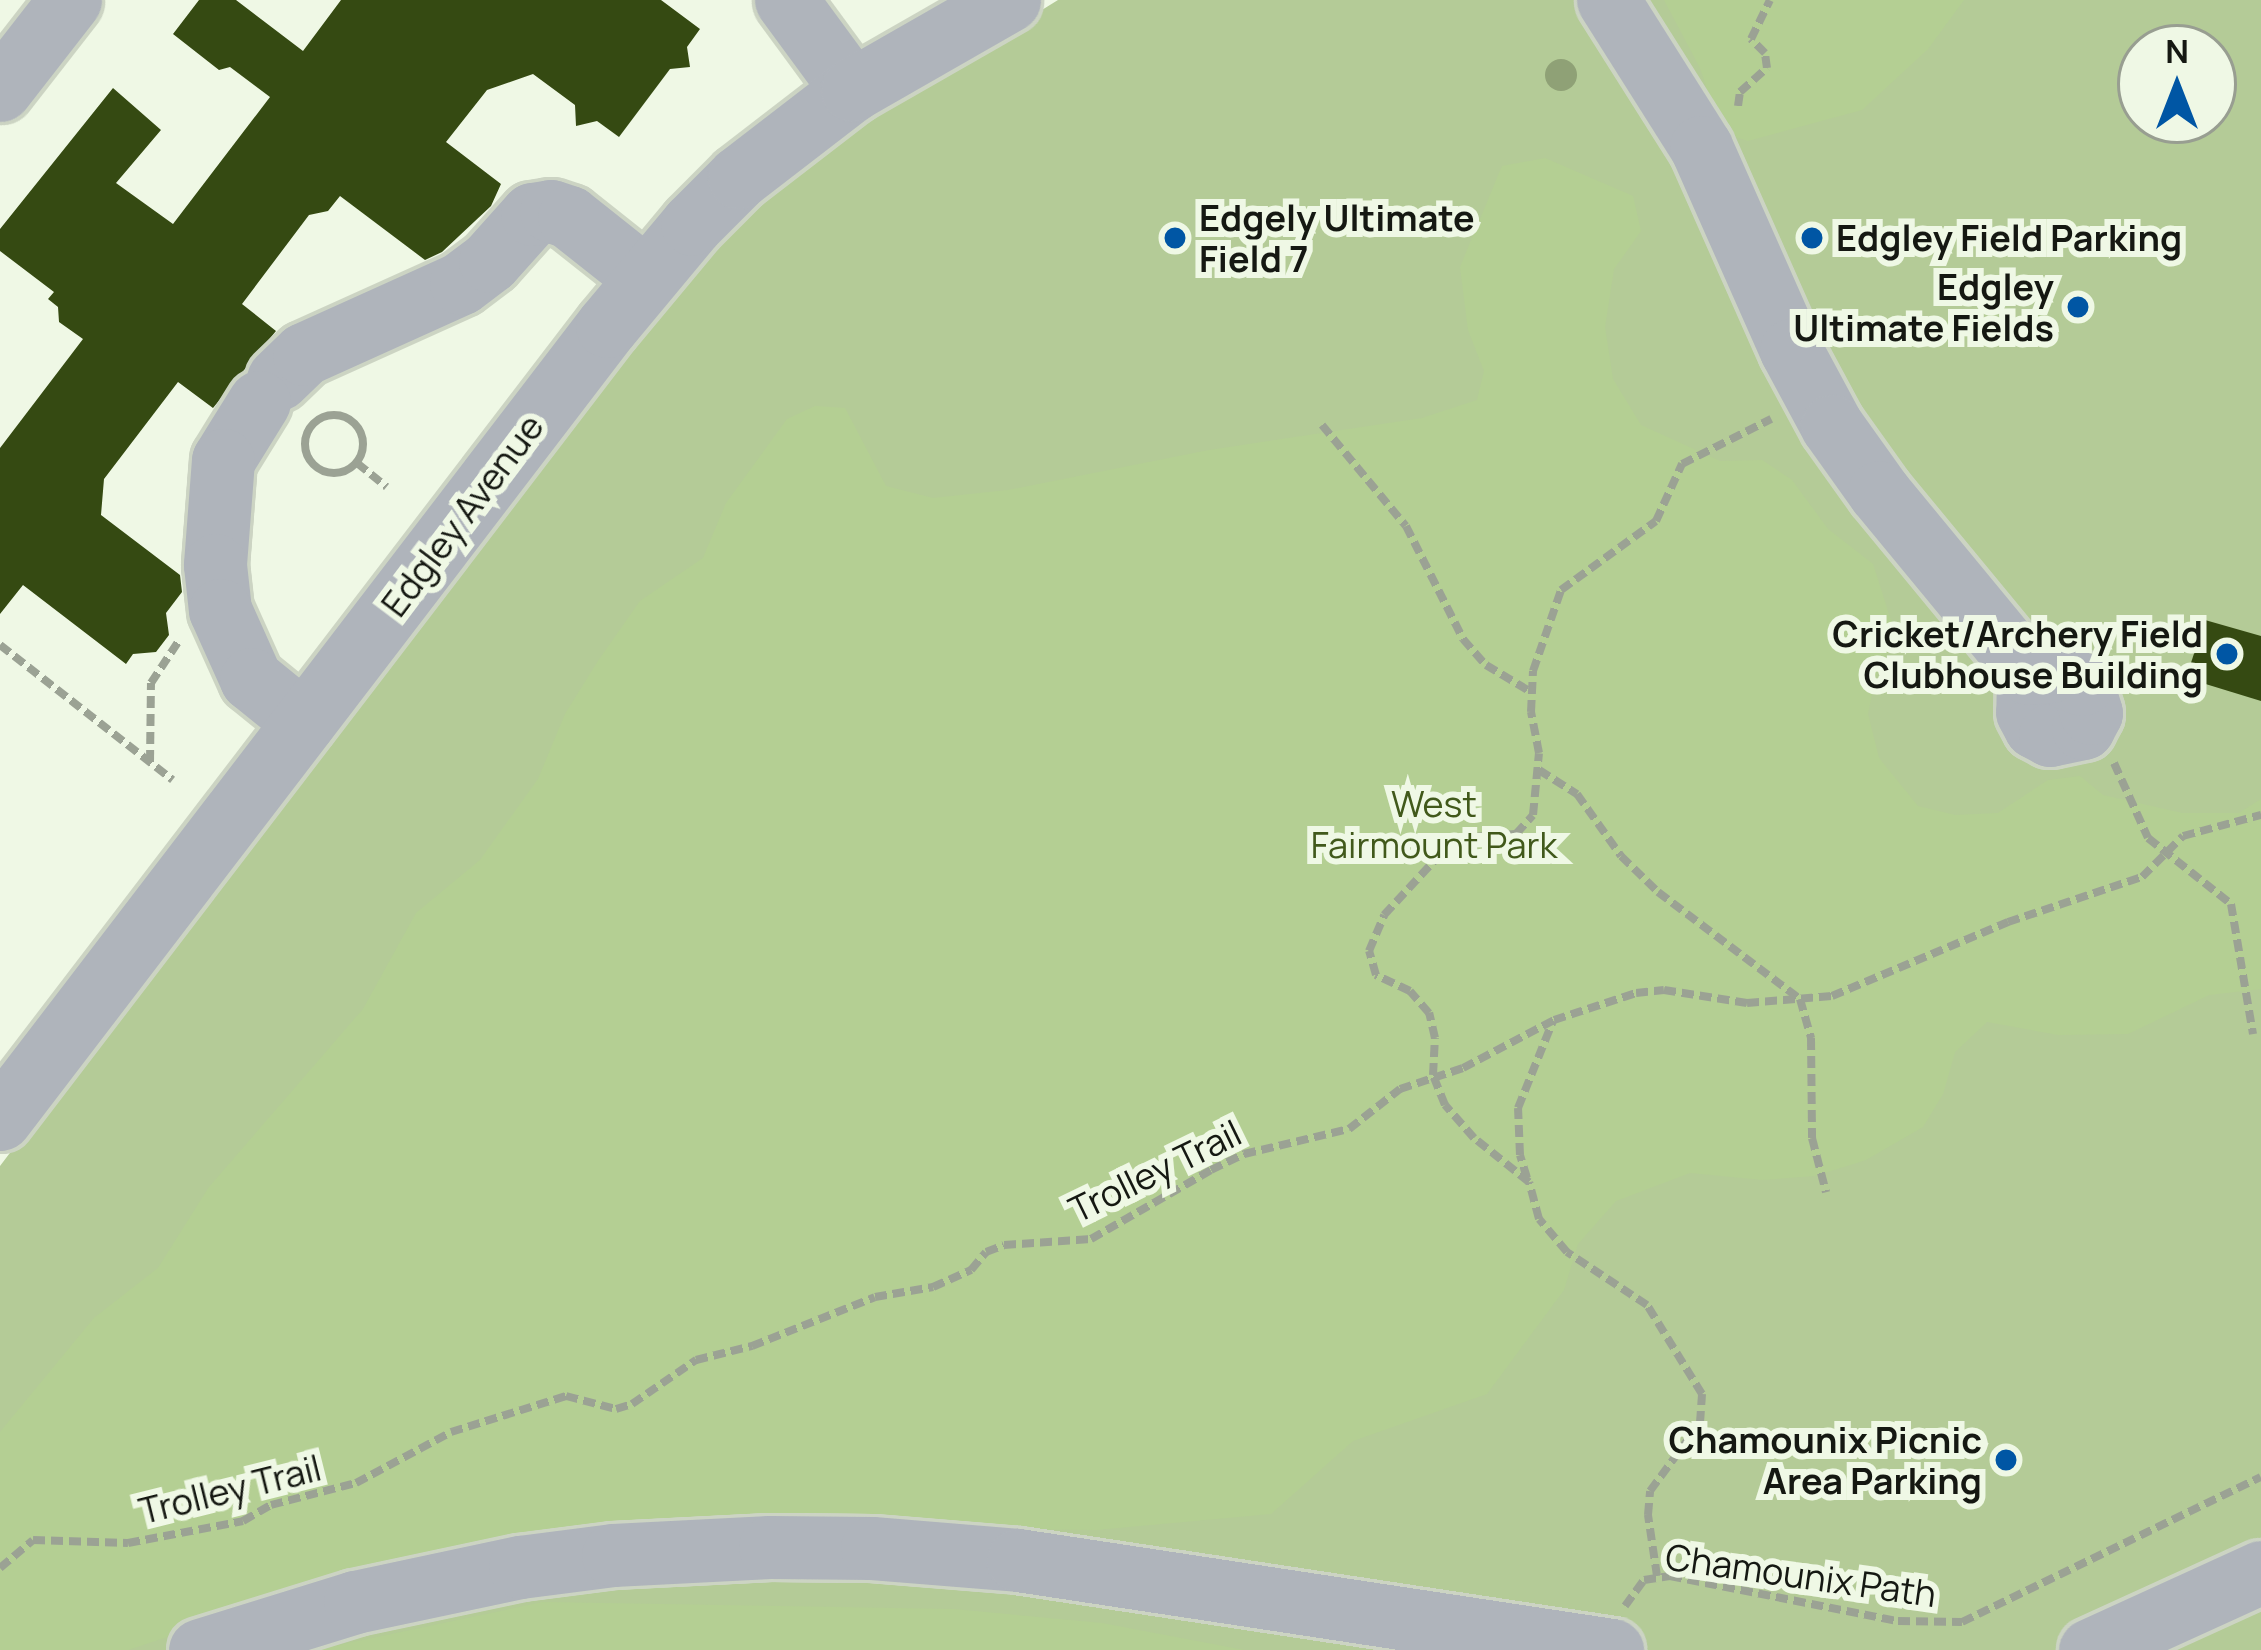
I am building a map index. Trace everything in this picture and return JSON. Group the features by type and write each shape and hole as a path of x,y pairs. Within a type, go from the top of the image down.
{"street":[{"path":"0,90 70,0"},
{"path":"786,0 852,90"},
{"name":"Edgley Avenue","path":"0,1119 646,278 739,177 852,90 1009,0"},
{"path":"1608,0 1701,147 1810,390 1879,492 2028,674 2027,712 2035,728 2050,735 2083,728"},
{"path":"304,722 251,679 220,610 215,565 224,460 268,390 304,353 461,283 490,261 532,214 551,211 569,217 646,278"},
{"path":"200,1650 355,1603 520,1568 613,1555 770,1547 894,1549 1018,1560 1617,1633"},
{"path":"2090,1650 2261,1572"}],"path":[{"path":"1701,147 1730,132 1737,123 1740,92 1767,68 1765,53 1751,38 1770,0"},
{"path":"1528,1182 1474,1138 1437,1093 1429,1013 1410,991 1376,974 1369,951 1372,932 1446,848 1473,837 1502,839 1525,827 1538,800 1531,692 1537,651 1561,590 1656,521 1682,464 1748,434 1810,390"},
{"path":"321,417 347,417 363,438 357,463 334,473 310,463 305,438 310,426 321,417"},
{"path":"1322,425 1406,526 1463,639 1486,665 1531,692"},
{"path":"357,463 387,487"},
{"path":"150,762 151,683 187,630"},
{"path":"0,645 173,780"},
{"path":"2083,728 2120,770 2133,811 2165,856 2231,904 2253,1034"},
{"path":"1539,770 1577,794 1621,856 1658,892 1800,999 1811,1037 1812,1138 1826,1192"},
{"name":"Trolley Trail","path":"0,1568 33,1540 128,1543 243,1521 271,1505 344,1488 451,1432 566,1396 616,1408 632,1404 696,1360 752,1346 875,1297 932,1287 971,1270 986,1252 1004,1245 1072,1243 1110,1232 1142,1208 1244,1154 1349,1129 1400,1089 1463,1068 1554,1020 1650,991 1747,1003 1800,999 1871,983 2008,922 2142,877 2183,836 2261,815"},
{"path":"1554,1020 1518,1108 1520,1155 1531,1201 1553,1236 1647,1305 1702,1394 1700,1423 1650,1491 1648,1515 1657,1576"},
{"name":"Chamounix Path","path":"1617,1633 1634,1590 1657,1576 1898,1622 1961,1622 2261,1478"}],"green space":[{"name":"West Fairmount Park","path":"1058,0 2261,0 2261,1650 0,1650 0,1166 669,282 810,153"},
{"path":"1664,0 1964,0 1928,49 1862,110 1748,141 1721,132 1700,68"},
{"path":"1545,158 1633,196 1641,231 1614,269 1605,327 1613,379 1641,425 1720,461 1762,460 1792,480 1828,529 1873,564 1896,636 1875,679 1868,714 1879,758 1918,806 1955,815 1998,813 2048,780 2080,776 2103,795 2182,813 2239,813 2261,799 2261,989 2209,995 2128,1034 2058,1035 1987,1022 1955,1052 1943,1094 1923,1127 1866,1160 1815,1176 1763,1180 1690,1173 1616,1201 1578,1244 1564,1290 1487,1394 1353,1441 1271,1514 1096,1530 929,1528 313,1589 128,1650 0,1650 0,1432 94,1318 158,1268 209,1187 363,1009 416,913 480,860 538,779 565,714 598,661 640,601 703,558 726,503 787,419 815,406 845,408 886,486 933,498 1008,490 1209,450 1422,418 1477,400 1484,371 1468,330 1460,267 1502,166"},
{"path":"543,1602 953,1609 1102,1623 1244,1650 315,1650"}],"building":[{"path":"199,0 236,0 303,51 341,0 661,0 700,29 687,47 690,67 670,69 619,137 597,121 576,126 575,105 533,74 487,90 446,142 501,184 491,206 442,252 425,260 340,196 328,211 309,215 242,304 276,331 213,408 178,382 104,479 101,515 180,575 182,592 166,613 169,635 156,652 133,654 126,664 23,585 0,614 0,448 83,339 59,322 58,307 48,299 54,292 0,251 0,229 113,88 161,130 116,183 173,224 270,97 230,67 219,70 173,34"},
{"name":"Cricket/Archery Field Clubhouse Building","path":"2205,620 2261,636 2261,701 2186,678"}],"place":[{"name":"Edgely Ultimate Field 7","path":"1175,238"},
{"name":"Edgley Field Parking","path":"1812,238"},
{"name":"Edgley Ultimate Fields","path":"2078,307"},
{"name":"Cricket/Archery Field Clubhouse Building","path":"2227,654"},
{"name":"Chamounix Picnic Area Parking","path":"2006,1460"}]}
